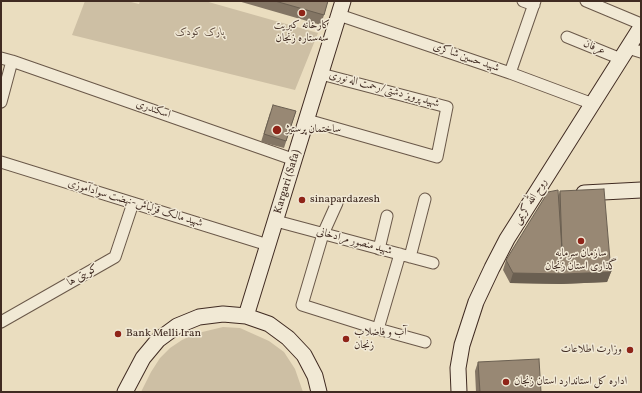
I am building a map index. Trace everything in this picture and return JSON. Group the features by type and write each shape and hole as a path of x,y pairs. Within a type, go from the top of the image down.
{"main road":[{"name":"Kargari (Safa)","path":"246,316 341,8"},
{"name":"روح الله کریمی","path":"459,392 458,368 462,345 476,302 507,239 593,104 630,53 641,25"},
{"path":"573,194 641,190"},
{"path":"535,196 550,195"},
{"path":"123,391 143,358 158,340 177,326 199,317 223,314 246,316 269,324 288,338 304,355 315,376 319,392"}],"street":[{"path":"510,73 534,3 523,1"},
{"path":"586,1 641,25"},
{"name":"شهید حسین شاکری","path":"341,8 593,104"},
{"name":"عرفان","path":"567,37 630,53"},
{"name":"اسکندری","path":"1,102 6,60 295,160"},
{"name":"شهید پرویز دشتی/رحمت اله نوری","path":"307,120 437,157 447,107 321,74"},
{"name":"شهید مالک قزلباش-نهضت سوادآموزی","path":"1,162 268,245"},
{"path":"378,329 425,199"},
{"name":"کویتی ها","path":"1,322 115,257 133,203"},
{"path":"337,203 323,234 302,305 425,342"},
{"path":"379,249 387,216"},
{"name":"شهید منصور مرادخانی","path":"276,221 433,263"}],"green space":[{"name":"پارک کودک","path":"85,1 127,1 139,4 140,1 205,1 318,33 295,90 72,35"},
{"path":"223,327 240,328 269,341 284,352 295,369 303,392 141,392 160,358 170,348 194,334"}],"building":[{"path":"275,1 328,1 324,15"},
{"name":"ساختمان پرستیژ","path":"273,105 296,111 286,141 264,134"},
{"path":"604,189 611,272 564,274 513,273 506,260 548,192 558,190 562,250 560,191"},
{"name":"اداره کل استاندارد استان زنجان","path":"539,359 541,392 480,392 478,362"}],"place":[{"name":"کارخانه کبریت سه‌ستاره زنجان","path":"302,13"},
{"name":"ساختمان پرستیژ","path":"277,130"},
{"name":"sinapardazesh","path":"302,200"},
{"name":"سازمان سرمایه گذاری استان زنجان","path":"581,241"},
{"name":"Bank Melli Iran","path":"118,334"},
{"name":"آب و فاضلاب زنجان","path":"346,339"},
{"name":"وزارت اطلاعات","path":"630,350"},
{"name":"اداره کل استاندارد استان زنجان","path":"506,382"}]}
